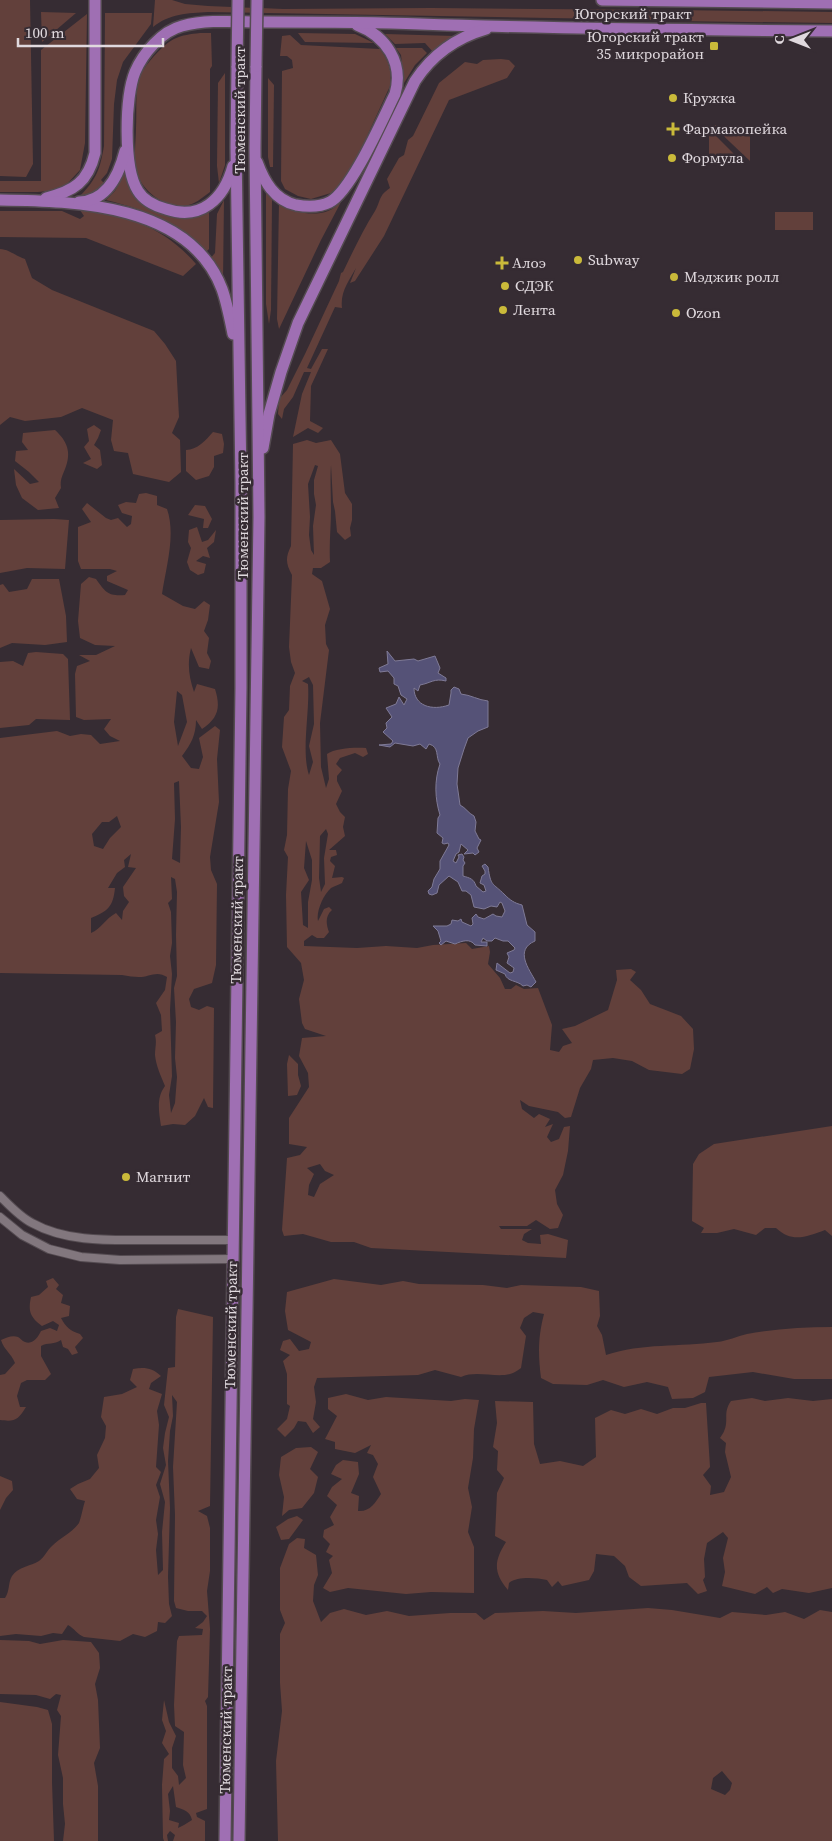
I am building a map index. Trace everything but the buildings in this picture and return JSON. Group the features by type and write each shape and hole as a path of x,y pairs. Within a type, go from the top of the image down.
{"main road":[{"path":"37,201 62,194 76,186 88,173 95,153 95,0"},
{"name":"Тюменский тракт","path":"225,1841 240,688 241,484 236,147 238,0"},
{"name":"Тюменский тракт","path":"239,1841 259,517 254,148 257,0"},
{"name":"Югорский тракт","path":"602,0 832,3"},
{"path":"254,148 261,173 274,194 294,204 317,206 330,202 350,182 395,94 398,84 397,70 393,55 388,46 374,33 350,22"},
{"name":"Югорский тракт","path":"127,142 131,90 135,73 142,59 162,35 178,26 194,23 350,22 496,27 832,31"},
{"path":"259,517 264,443 269,414 289,345 410,90 424,66 443,49 473,33 496,27"},
{"path":"0,200 84,202 98,197 107,190 117,176 127,142"},
{"path":"127,142 132,176 138,191 144,199 156,206 187,214 210,205 221,194 233,168 236,147"},
{"path":"66,202 121,211 143,217 170,229 185,239 201,254 222,289 232,330 238,370"}],"street":[{"path":"0,1196 16,1212 33,1224 68,1236 128,1240 234,1240"},
{"path":"0,1217 22,1235 49,1250 81,1257 120,1260 233,1259"}],"shaded area":[{"path":"0,0 30,0 33,164 26,177 0,176"},
{"path":"155,0 172,0 185,4 208,6 283,9 667,10 668,20 208,12 172,17 153,27"},
{"path":"673,10 832,12 832,23 673,21"},
{"path":"41,12 76,13 42,42"},
{"path":"105,13 152,13 151,24 123,62 117,80 112,159 107,173 101,180 104,183 91,194 81,195 97,173 104,146"},
{"path":"87,14 85,143 80,170 66,185 56,190 0,192 0,181 41,181 41,50"},
{"path":"200,33 211,33 210,192 191,204 176,206 162,201 149,192 137,173 135,157 138,84 145,68 164,46 174,39"},
{"path":"298,33 355,34 374,43 305,42"},
{"path":"385,34 455,36 433,52 425,43 395,44"},
{"path":"290,35 301,45 380,49 388,62 391,76 390,86 347,180 331,193 311,199 298,196 285,189 281,181 282,71 293,68 292,60 287,56 280,56 282,36"},
{"path":"396,48 422,48 427,53 415,65 404,83 401,55"},
{"path":"483,60 509,60 515,66 507,78 449,100 384,236 355,281 350,283 356,268 348,282 342,297 342,308 335,307 307,368 311,369 322,349 328,349 311,386 310,421 323,428 318,433 308,428 293,437 302,394 311,372 304,372 293,397 284,409 282,419 278,414 279,399 287,390 305,354 341,273 362,233 382,196 390,188 387,179 399,158 404,155 408,140 413,136 439,83 465,62 477,64"},
{"path":"225,73 225,165 219,183 217,166 218,83"},
{"path":"268,78 274,85 273,167 270,167 268,157"},
{"path":"712,125 750,125 750,161"},
{"path":"709,129 741,161 709,161"},
{"path":"125,172 129,187 137,197 177,217 190,218 209,211 209,249 205,253 182,233 148,213 106,200 115,191"},
{"path":"266,191 272,199 271,310 269,324 266,304"},
{"path":"224,200 223,281 209,260 215,253 217,214"},
{"path":"279,202 296,211 315,214 328,211 341,202 279,329 277,319"},
{"path":"80,210 97,212 144,225 171,240 196,264 183,276 86,238 0,237 0,211 62,211 80,219 84,216"},
{"path":"775,212 813,212 813,230 775,230"},
{"path":"0,249 25,259 32,278 52,290 154,331 165,344 176,361 179,417 172,433 180,440 181,472 169,482 133,474 128,453 114,451 111,440 113,420 82,408 61,417 25,421 10,417 0,425"},
{"path":"94,425 101,430 94,445 100,450 102,465 97,469 83,463 91,459 84,447 89,441 87,429"},
{"path":"55,430 63,438 68,452 67,463 61,480 61,488 55,498 59,508 38,510 22,498 16,485 14,469 30,484 39,482 15,461 16,451 28,450 22,442 23,433"},
{"path":"213,432 222,434 223,453 214,456 214,467 209,476 196,480 186,471 186,450 198,446"},
{"path":"307,440 316,443 331,440 340,454 345,493 352,504 351,536 345,540 337,532 331,465 330,562 321,568 313,568 312,574 322,581 330,609 325,625 326,644 329,650 320,723 321,767 326,788 329,779 327,754 340,749 366,748 368,754 363,757 355,753 340,758 336,764 342,770 337,776 337,781 342,791 336,804 345,817 343,827 345,836 329,850 336,850 337,855 331,857 330,861 335,866 332,878 344,878 342,883 328,891 319,908 318,921 324,909 329,907 332,910 327,920 329,932 324,938 317,938 312,935 304,941 304,946 417,948 466,943 472,949 489,946 488,964 500,978 505,989 511,989 516,985 524,989 538,988 552,1025 550,1050 559,1052 563,1046 572,1043 562,1029 575,1026 608,1010 617,980 616,970 631,969 636,972 630,980 641,990 650,1004 681,1016 693,1029 694,1049 690,1069 682,1074 649,1070 632,1061 613,1058 593,1060 591,1069 580,1088 571,1117 565,1118 558,1112 529,1106 520,1100 522,1109 534,1118 539,1114 550,1119 545,1127 553,1124 547,1137 551,1142 559,1139 564,1127 570,1126 568,1151 563,1175 555,1190 557,1204 563,1215 558,1228 550,1229 536,1220 527,1226 499,1226 501,1229 532,1229 524,1234 522,1240 528,1243 541,1244 540,1235 548,1234 568,1240 566,1258 371,1248 354,1242 331,1242 303,1234 284,1236 282,1230 287,1158 300,1155 307,1147 289,1144 289,1118 309,1087 308,1073 299,1056 302,1038 326,1036 305,1029 302,1023 299,999 304,980 301,963 287,947 286,895 288,857 284,850 287,835 288,789 291,771 282,747 284,717 289,710 290,686 295,673 289,647 292,575 287,561 291,546 293,444","holes":["315,465 318,466 314,480 316,505 313,526 314,555 311,550 309,535 308,484","309,677 313,685 314,724 309,746 313,762 309,775 306,755 308,684 302,681","326,829 328,834 324,858 325,884 321,892 319,878 320,836","306,841 312,860 312,880 308,902 308,928 303,925 301,892 309,880 304,868","320,1164 325,1171 334,1175 320,1184 314,1197 308,1195 309,1185 314,1174 307,1168"]},
{"path":"146,493 157,496 157,505 167,509 170,519 169,551 162,594 183,606 195,609 204,601 210,605 204,631 209,638 207,653 211,661 209,669 199,667 191,648 189,670 194,692 197,684 215,689 218,702 217,712 212,721 202,729 196,720 192,739 182,756 191,768 199,769 203,757 199,738 215,726 220,730 217,759 219,802 210,857 211,870 217,884 216,965 212,983 194,989 189,999 191,1007 199,1010 207,1006 214,1008 213,1108 208,1107 204,1098 195,1116 185,1125 161,1126 159,1100 165,1086 155,1055 155,1035 162,1031 161,1015 156,1003 165,990 167,977 160,974 139,977 122,975 0,973 0,738 57,731 70,736 91,735 100,744 120,741 110,736 104,729 111,719 84,720 76,717 75,674 77,666 90,661 79,655 96,655 115,646 95,645 80,638 78,621 81,584 89,577 96,579 111,594 125,595 128,590 107,581 107,576 117,571 110,569 81,569 78,561 78,527 91,522 82,509 87,503 106,518 111,520 118,518 127,527 131,524 132,516 122,513 118,505 126,502 136,503 139,494","holes":["177,691 182,695 187,722 178,746 174,722","179,781 180,863 172,859 175,819 174,783","117,816 121,827 110,838 103,849 94,846 92,834 102,822 109,822","131,854 128,867 136,868 123,887 124,896 129,902 123,911 122,920 116,913 91,933 91,918 109,908 113,900 115,888 108,888 117,873 125,867 124,860","171,877 175,879 177,892 177,976 174,988 177,1077 175,1103 171,1113 169,1095 172,1076 170,1010 172,974 170,956 172,943 171,912 168,903 172,899"]},
{"path":"195,505 205,506 212,519 208,528 203,528 204,519 188,515"},
{"path":"0,520 69,520 65,569 27,568 0,573"},
{"path":"197,527 202,542 208,540 216,530 214,542 207,548 210,558 203,556 196,561 206,564 204,573 198,575 190,570 187,562 191,548 188,542 189,530"},
{"path":"32,579 59,579 66,616 67,642 45,645 12,643 0,648 0,585 3,584 9,592 27,589"},
{"path":"387,651 395,661 414,659 418,661 435,656 440,668 438,673 446,678 446,681 435,680 420,685 418,691 414,688 417,699 425,706 443,707 449,705 451,690 454,687 459,689 461,694 488,701 488,727 468,738 458,768 457,784 460,805 474,816 476,822 475,831 481,840 477,848 479,852 475,855 473,853 464,854 468,850 461,844 459,852 453,861 456,863 458,855 462,854 465,863 463,866 463,876 473,880 476,886 483,892 486,891 484,885 480,883 482,876 485,874 482,866 485,864 488,867 493,884 510,900 522,905 527,925 535,932 535,941 525,949 524,954 527,966 536,982 531,987 523,986 510,980 505,974 496,970 497,963 510,973 513,972 514,968 507,963 509,957 507,953 515,948 508,941 495,938 492,941 487,941 483,938 481,942 487,942 487,946 475,945 468,941 455,944 446,941 441,945 439,943 441,941 438,931 433,926 447,926 451,924 452,920 458,921 461,919 462,922 471,926 473,924 472,918 476,914 484,919 493,914 502,917 505,911 500,902 497,907 491,906 484,909 474,907 471,895 466,891 462,891 458,882 449,876 439,885 437,893 429,894 428,891 432,887 440,869 440,861 449,845 448,843 442,843 443,838 437,833 440,815 436,796 436,783 440,764 435,747 429,744 426,749 420,744 413,746 395,743 390,747 379,745 391,744 393,741 383,732 387,728 386,723 392,717 386,708 396,704 399,697 404,705 407,699 401,695 398,686 394,684 394,678 388,671 380,672 379,668 388,664"},
{"path":"28,653 63,654 68,659 70,720 36,719 29,725 0,728 0,662 13,661 23,666"},
{"path":"289,1055 298,1064 301,1086 297,1095 288,1096 287,1064"},
{"path":"832,1126 832,1236 825,1230 794,1237 782,1233 776,1228 765,1228 756,1235 734,1229 717,1233 701,1233 704,1228 692,1221 693,1164 699,1154 714,1144"},
{"path":"53,1278 59,1285 56,1289 63,1295 61,1303 70,1306 69,1316 61,1318 69,1328 80,1334 83,1338 75,1347 78,1353 72,1355 68,1349 63,1347 61,1340 41,1346 41,1356 51,1374 45,1380 27,1380 21,1383 17,1396 20,1407 26,1407 16,1419 9,1421 0,1420 0,1375 5,1374 15,1363 1,1340 16,1336 28,1343 37,1338 41,1331 50,1328 57,1331 59,1325 53,1321 42,1326 32,1317 30,1310 31,1297 39,1295 48,1287 46,1281"},
{"path":"334,1279 381,1285 403,1281 419,1284 483,1285 507,1288 521,1285 581,1287 599,1291 600,1316 597,1326 602,1335 606,1355 647,1347 703,1344 768,1331 832,1327 832,1379 794,1379 753,1372 709,1377 705,1392 693,1398 672,1399 668,1387 647,1382 624,1387 603,1380 587,1385 553,1384 541,1378 539,1346 544,1314 533,1312 524,1318 520,1328 526,1336 521,1368 514,1372 504,1375 473,1374 461,1377 435,1370 418,1375 317,1378 314,1387 316,1402 313,1419 320,1427 313,1433 306,1422 298,1421 285,1437 277,1429 287,1419 290,1406 287,1404 287,1374 283,1361 290,1355 280,1350 283,1341 290,1339 299,1351 309,1349 311,1342 288,1330 285,1311 287,1292"},
{"path":"178,1309 213,1317 210,1506 198,1511 207,1516 210,1528 210,1571 207,1591 210,1629 208,1697 205,1701 207,1706 207,1809 196,1813 197,1817 205,1821 205,1841 173,1841 175,1835 170,1831 167,1835 168,1841 164,1841 163,1838 162,1785 164,1759 169,1754 162,1743 166,1731 162,1720 164,1700 169,1722 176,1736 172,1748 172,1768 178,1776 179,1785 186,1778 183,1765 184,1732 175,1726 177,1641 179,1636 202,1635 203,1629 195,1628 207,1616 202,1611 188,1611 176,1608 174,1601 175,1515 173,1467 177,1402 172,1395 173,1416 168,1461 170,1508 168,1577 169,1604 172,1616 165,1623 158,1622 157,1631 145,1637 133,1634 120,1641 84,1637 68,1625 62,1634 0,1636 0,1598 5,1598 7,1595 12,1576 25,1567 36,1563 55,1543 73,1530 79,1523 85,1501 77,1499 70,1489 90,1479 99,1468 97,1455 105,1438 106,1426 101,1417 104,1397 122,1394 137,1387 130,1380 133,1369 137,1368 155,1371 161,1376 151,1383 149,1389 162,1394 157,1411 159,1425 156,1467 161,1472 156,1485 160,1497 156,1520 158,1575 163,1570 162,1532 165,1502 160,1484 166,1465 163,1448 169,1417 164,1405 168,1368 175,1367 176,1317","holes":["173,1786 176,1807 188,1813 192,1820 178,1828 179,1823 169,1820 168,1794"]},
{"path":"346,1394 368,1400 386,1397 451,1401 479,1400 468,1488 472,1507 468,1532 474,1547 474,1593 431,1592 406,1594 348,1588 330,1592 323,1588 332,1573 329,1560 333,1556 326,1552 330,1544 323,1537 324,1530 334,1525 330,1517 337,1505 327,1496 332,1487 342,1479 331,1474 336,1465 343,1460 358,1462 359,1474 351,1493 359,1496 358,1511 369,1508 381,1494 373,1477 378,1464 373,1455 367,1453 371,1445 355,1453 335,1449 335,1442 325,1439 337,1416 328,1409 328,1398"},
{"path":"752,1398 765,1401 788,1398 813,1401 832,1399 832,1588 809,1593 782,1589 773,1593 767,1587 755,1594 722,1586 725,1572 723,1558 728,1538 723,1532 707,1543 704,1559 705,1577 703,1580 707,1591 698,1594 687,1583 641,1586 629,1577 625,1566 614,1556 596,1554 594,1571 589,1580 562,1586 558,1581 552,1587 547,1580 522,1578 509,1583 508,1590 503,1584 498,1572 497,1561 506,1542 495,1536 497,1493 504,1478 497,1470 498,1451 493,1447 497,1423 495,1401 533,1402 534,1444 540,1464 560,1461 583,1466 596,1457 595,1418 611,1410 625,1414 641,1409 657,1414 673,1408 685,1408 706,1403 710,1467 703,1475 711,1486 710,1495 724,1492 731,1477 725,1452 726,1443 720,1438 724,1432 728,1406 731,1401"},
{"path":"311,1447 318,1452 310,1469 318,1477 314,1493 302,1508 289,1510 282,1516 284,1497 279,1475 281,1457 296,1448"},
{"path":"0,1476 12,1481 13,1490 6,1498 0,1510"},
{"path":"297,1516 303,1520 289,1539 281,1540 276,1527 288,1519"},
{"path":"297,1538 305,1539 304,1548 316,1555 318,1575 314,1585 313,1601 321,1622 330,1613 344,1609 366,1615 387,1611 409,1616 476,1613 484,1620 495,1613 543,1611 576,1613 648,1608 720,1618 732,1612 766,1615 785,1612 804,1619 820,1610 832,1612 832,1841 278,1841 276,1761 282,1711 280,1634 285,1623 280,1610 280,1568 289,1544","holes":["722,1771 732,1783 730,1790 725,1795 711,1789 713,1778"]},
{"path":"0,1640 29,1641 40,1644 63,1640 91,1642 99,1653 100,1668 95,1684 98,1700 100,1748 94,1763 98,1786 98,1841 63,1841 65,1824 63,1778 58,1755 61,1716 57,1710 61,1695 56,1694 50,1699 36,1695 0,1694"},
{"path":"0,1702 48,1710 52,1724 54,1841 0,1841"}],"place":[{"name":"Югорский тракт 35 микрорайон","path":"714,46"},
{"name":"Кружка","path":"673,98"},
{"name":"Фармакопейка","path":"673,129"},
{"name":"Формула","path":"672,158"},
{"name":"Subway","path":"578,260"},
{"name":"Алоэ","path":"502,263"},
{"name":"Мэджик ролл","path":"674,277"},
{"name":"СДЭК","path":"505,286"},
{"name":"Лента","path":"503,310"},
{"name":"Ozon","path":"676,313"},
{"name":"Магнит","path":"126,1177"}]}
